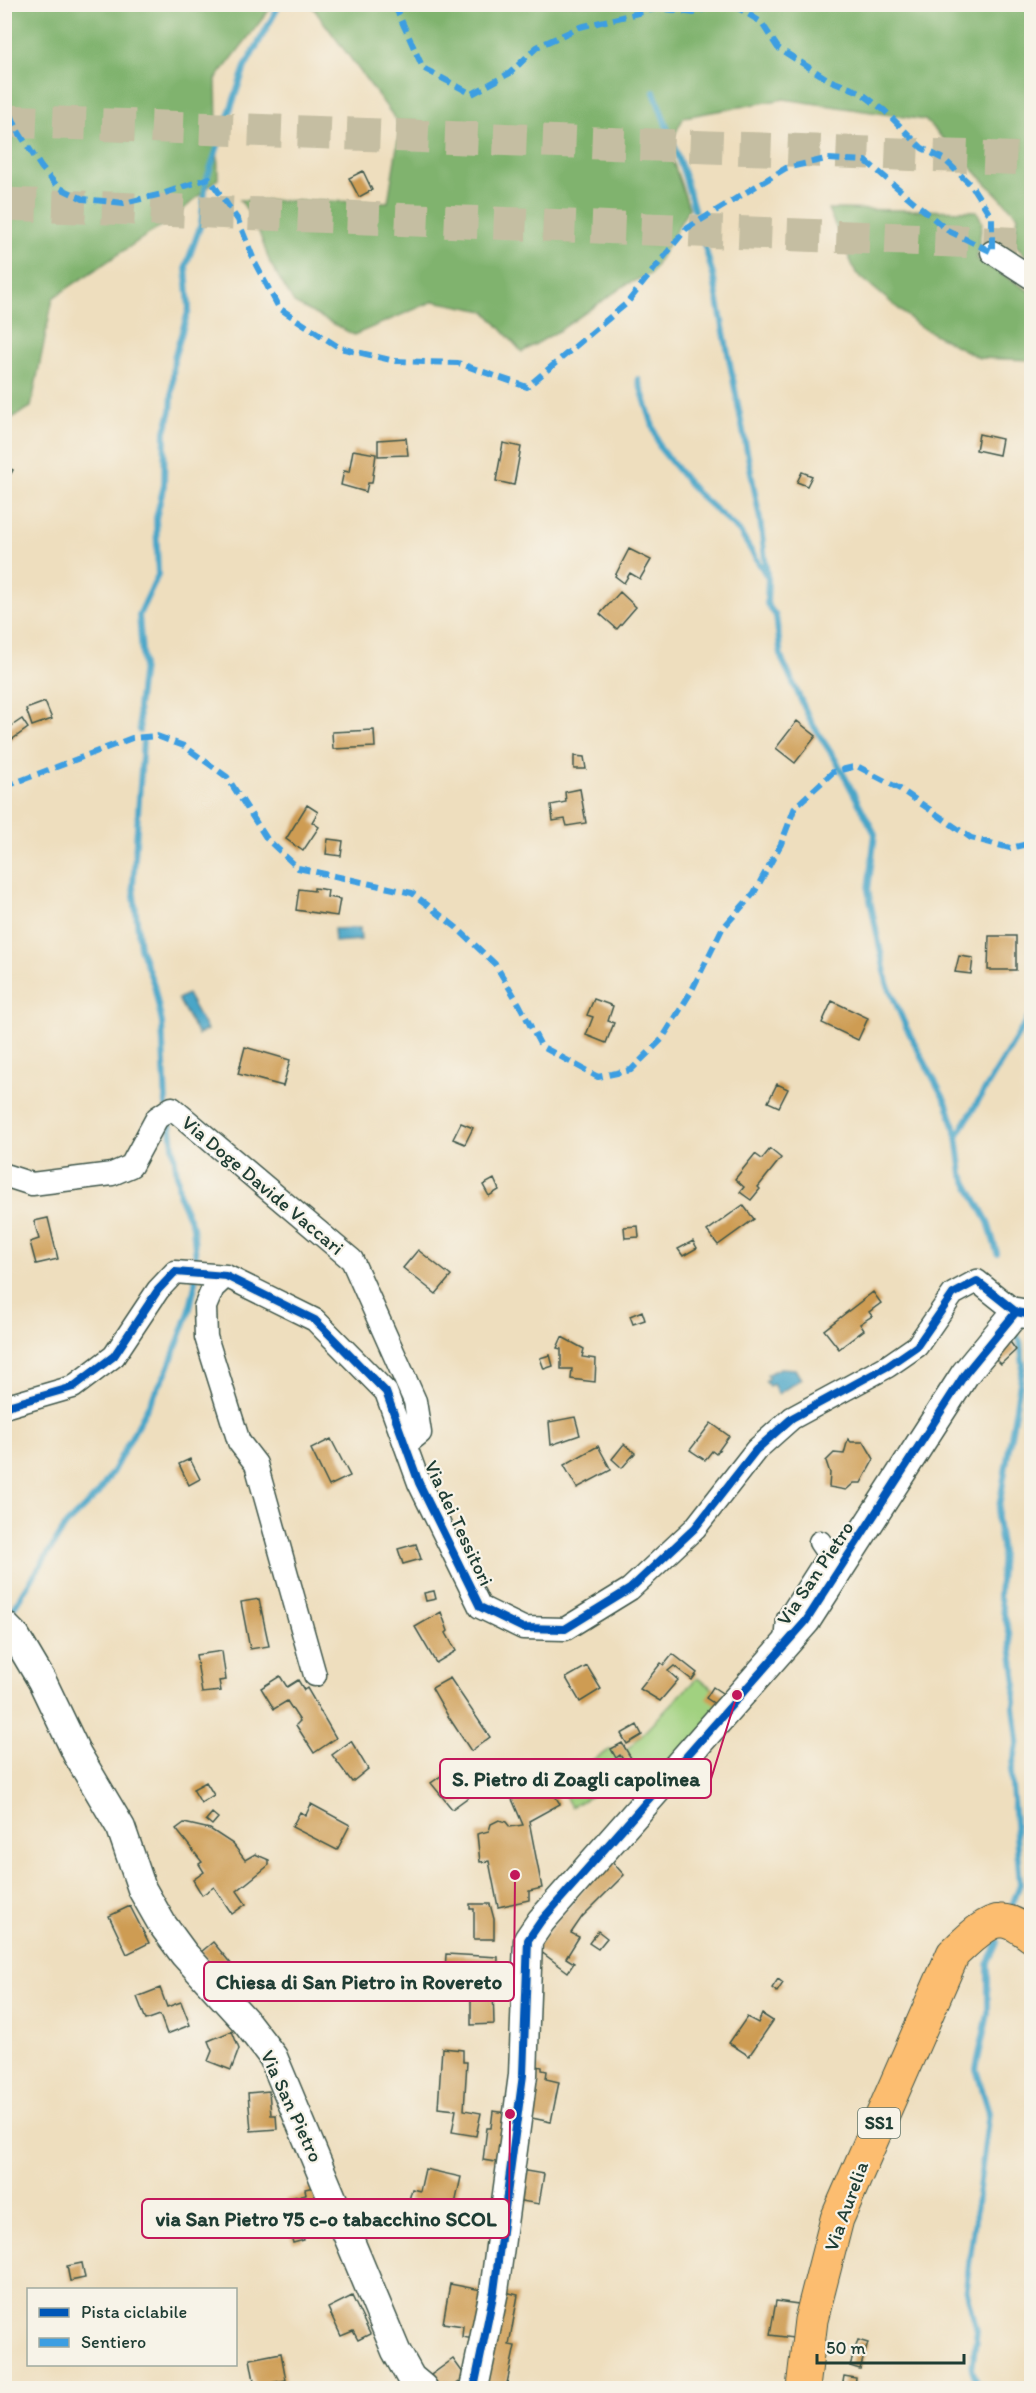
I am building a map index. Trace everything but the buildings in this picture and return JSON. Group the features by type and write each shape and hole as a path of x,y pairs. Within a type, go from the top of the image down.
{"main road":[{"name":"Via Aurelia","path":"803,2388 811,2320 837,2219 953,1954 982,1929 1001,1921 1017,1925 1032,1936"}],"street":[{"path":"992,252 1032,278"},
{"name":"Via Doge Davide Vaccari","path":"4,1175 32,1184 112,1174 131,1166 157,1118 172,1108 352,1260 415,1401 420,1433 405,1445"},
{"name":"Via dei Tessitori","path":"4,1407 73,1387 114,1356 158,1290 176,1272 226,1276 315,1320 386,1392 419,1483 480,1607 523,1628 565,1629 630,1589 694,1528 756,1450 792,1418 888,1366 917,1346 953,1294 977,1281 1024,1313"},
{"path":"226,1276 213,1288 205,1307 206,1337 239,1442 256,1464 315,1675"},
{"name":"Via San Pietro","path":"474,2388 494,2291 523,2075 528,1940 541,1921 806,1621 965,1374 1024,1313"},
{"path":"786,1643 788,1619 829,1555 820,1542"},
{"name":"Via San Pietro","path":"4,1625 16,1637 42,1681 77,1754 121,1828 142,1888 162,1924 184,1954 246,2022 273,2057 396,2351 411,2378 423,2388"}],"green space":[{"path":"5,4 273,5 216,79 218,179 177,215 53,298 31,407 5,422"},
{"path":"311,5 1031,5 1031,261 1014,243 1018,216 925,120 784,99 684,117 668,147 689,208 651,274 627,284 560,330 522,352 485,311 434,301 354,335 294,303 270,263 255,221 240,200 388,202 399,134 397,121"},
{"path":"828,209 977,211 982,222 977,259 1031,292 1031,360 979,358 919,326 856,273"},
{"path":"697,1678 734,1702 656,1790 619,1761 627,1777 571,1807 557,1781 611,1749 618,1759"}],"water":[{"path":"360,928 361,940 335,942 334,929"},
{"path":"187,994 207,1030 198,1035 178,999"},
{"path":"780,1368 795,1369 801,1379 778,1394 773,1384 769,1386 765,1381 769,1378 767,1375"}],"waterway":[{"path":"140,731 138,707 143,666 139,615 158,575 156,518 164,485 165,431 171,411 174,358 189,309 186,266 201,224 206,181 245,67 280,4"},
{"path":"654,92 684,174 713,275 760,519 767,575"},
{"path":"638,379 660,448 696,492 739,531 768,578 767,604 776,616 781,657 811,722 837,762 875,834 868,890 887,983 906,1027 947,1104 957,1136 962,1174 988,1222 997,1253"},
{"path":"143,741 133,886 140,948 154,985 162,1023 166,1105"},
{"path":"957,1136 1032,1012"},
{"path":"7,1618 66,1525 98,1494 113,1471 168,1369 189,1312 195,1285 196,1259 193,1227 180,1198 169,1115"},
{"path":"1012,1905 1020,1884 1011,1774 1018,1740 1014,1707 1016,1682 1009,1632 999,1596 1002,1552 997,1519 1023,1365 1020,1341 1015,1333"},
{"path":"979,2388 972,2369 977,2330 966,2288 989,2112 976,2069 988,2014 988,1962 998,1941"}],"tunnel":[{"path":"4,121 1032,159"},
{"path":"4,204 1032,244"}],"marked path":[{"path":"394,4 423,68 472,94 510,73 537,47 580,27 659,8 694,13 718,4"},
{"path":"4,98 18,131 41,167 58,187 83,199 124,203 162,194 209,178 238,220 256,265 279,308 340,348 395,361 458,363 527,387 627,303 686,229 786,168 826,159 866,161 947,230 992,252 992,218 971,185 945,160 922,148 885,111 860,92 829,80 778,48 761,22 732,4"},
{"path":"4,787 132,738 157,736 184,746 227,777 267,839 298,868 412,893 457,928 495,964 541,1046 598,1077 631,1070 662,1039 691,992 722,929 754,893 781,844 795,807 833,772 857,766 900,789 971,838 1010,848 1032,843"}],"cycle path":[{"path":"4,1407 73,1387 114,1356 158,1290 175,1272 226,1276 315,1320 386,1392 419,1483 480,1607 523,1628 565,1629 630,1589 695,1528 756,1450 792,1418 888,1366 917,1346 953,1294 977,1281 1016,1312"},
{"path":"474,2388 494,2291 523,2075 528,1940 541,1921 806,1621 965,1374 1016,1312 1032,1315"}],"place":[{"name":"S. Pietro di Zoagli capolinea","path":"737,1695"},
{"name":"Chiesa di San Pietro in Rovereto","path":"515,1875"},
{"name":"via San Pietro 75 c-o tabacchino SCOL","path":"510,2114"}]}
